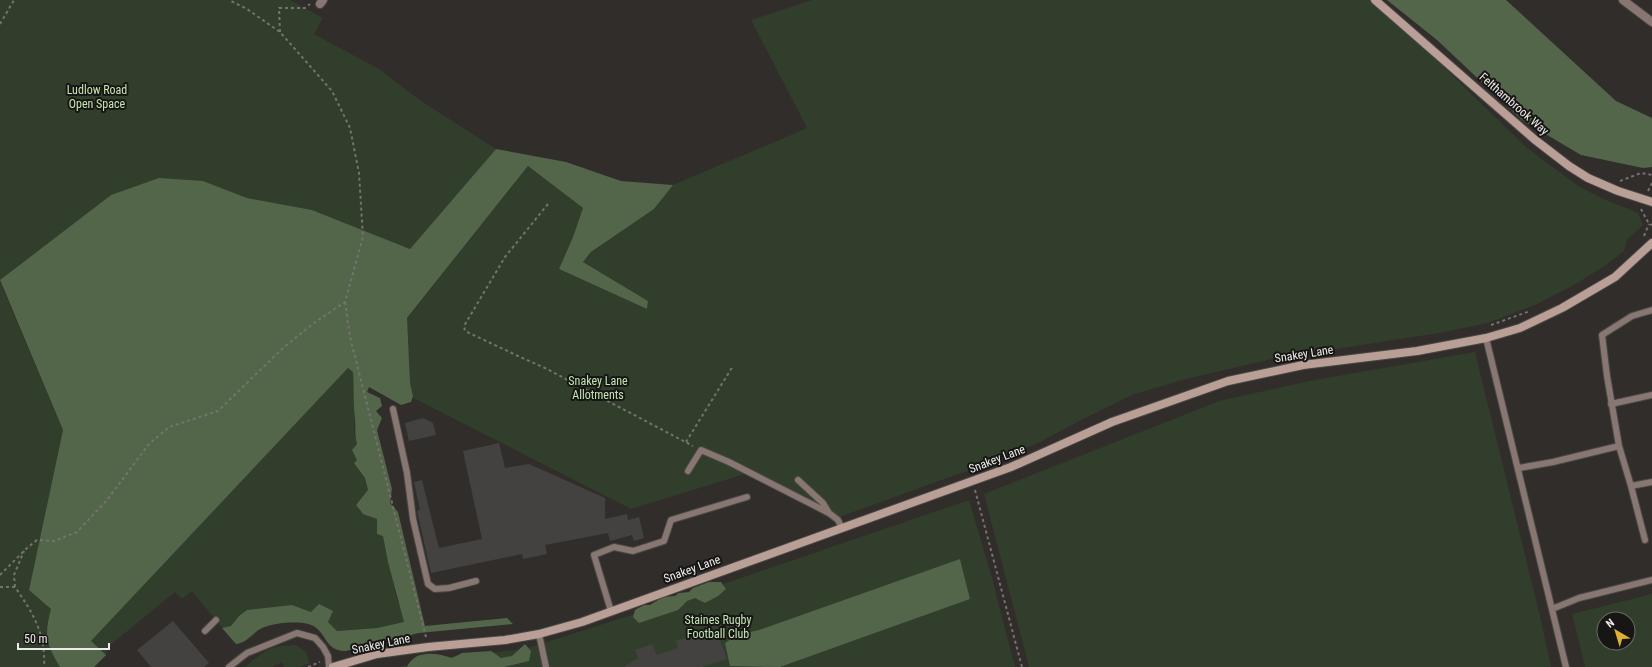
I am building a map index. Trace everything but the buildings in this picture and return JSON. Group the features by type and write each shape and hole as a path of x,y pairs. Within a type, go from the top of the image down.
{"street":[{"name":"Felthambrook Way","path":"1375,0 1534,139 1569,166 1588,178 1610,188 1652,202"},
{"path":"1622,0 1652,22"},
{"name":"Snakey Lane","path":"333,667 377,654 428,647 505,640 539,634 582,622 1011,467 1112,422 1228,381 1303,365 1417,352 1486,338 1520,328 1562,308 1615,277 1652,243"}],"lane":[{"path":"1644,540 1631,486 1619,446 1611,404 1602,335 1632,316 1652,310"},
{"path":"1486,338 1566,667"},
{"path":"1611,404 1652,395"},
{"path":"393,409 407,473 412,519 428,584 434,589 449,588 476,581"},
{"path":"1518,468 1553,462 1619,446"},
{"path":"688,471 701,450 729,462 829,513 838,520 842,528"},
{"path":"798,480 823,503 829,513"},
{"path":"1631,486 1652,482"},
{"path":"611,611 594,555 614,547 633,551 664,541 671,520 747,497"},
{"path":"1552,609 1579,598 1652,580"},
{"path":"205,631 216,620"},
{"path":"229,667 247,653 297,633 315,638 323,647 328,656 329,667"},
{"path":"539,634 546,667"}],"path":[{"path":"0,24 14,0"},
{"path":"228,0 247,9 280,32 332,91 350,128 359,173 363,237 345,302 352,344 426,637 432,637"},
{"path":"280,32 279,8 305,8 319,2"},
{"path":"1610,188 1619,182 1641,173 1652,175"},
{"path":"1649,190 1652,183"},
{"path":"548,204 505,257 464,326 465,331 546,368 701,450"},
{"path":"1642,209 1649,224 1652,225"},
{"path":"0,575 37,540 54,541 78,532 107,500 149,444 169,427 218,412 284,347 314,323 345,302"},
{"path":"686,442 733,366"},
{"path":"973,481 1022,667"},
{"path":"25,550 14,575 15,587 32,613 41,635 44,667"},
{"path":"0,587 15,587"}],"green space":[{"name":"Ludlow Road Open Space","path":"0,0 290,0 323,18 314,34 379,69 421,101 496,149 410,249 312,210 247,198 203,181 111,195 0,280"},
{"name":"Snakey Lane Allotments","path":"812,0 1375,0 1526,147 1578,186 1601,198 1638,213 1643,225 1627,240 1624,251 1606,265 1574,285 1537,304 1488,323 1439,333 1272,359 1182,380 1132,395 1040,442 1000,459 831,520 798,500 745,474 631,509 364,373 528,166 583,208 573,237 559,269 647,309 648,301 583,262 591,252 654,209 673,185 807,128 751,20"},
{"path":"1387,0 1506,0 1616,101 1652,118 1652,167 1643,168 1581,155 1522,120 1437,40"},
{"path":"496,149 566,162 621,181 673,185 654,209 591,252 583,262 648,301 647,309 559,269 573,237 583,208 528,166 407,318 410,383 413,396 411,402 401,405 369,387 367,392 380,398 382,406 376,411 382,418 377,430 392,489 390,503 398,512 425,626 507,618 513,624 419,633 346,651 333,648 319,630 314,626 303,623 267,626 258,630 243,642 236,644 222,628 231,626 239,616 247,610 292,605 311,612 319,604 333,611 328,622 337,631 377,628 404,622 388,562 383,536 377,534 377,519 363,514 356,505 368,490 365,478 354,463 357,460 352,450 357,444 355,434 353,372 348,368 91,641 106,655 94,667 60,667 49,645 47,633 51,609 29,590 63,430 0,280 111,195 159,178 203,181 247,198 312,210 410,249"},
{"path":"0,282 63,430 29,590 91,641 348,368 353,371 355,420 354,433 357,444 358,469 365,478 368,491 356,505 363,514 377,519 377,534 383,535 396,595 405,622 377,628 337,631 328,622 311,612 292,605 239,616 231,626 222,628 192,591 182,599 175,592 109,646 106,655 94,667 0,667"},
{"path":"1475,352 1541,620 1551,667 1029,667 984,494 1219,401 1309,381"},
{"name":"Staines Rugby Football Club","path":"969,500 992,578 1015,667 780,667 970,599 960,559 768,667 399,667 430,659 525,649 650,609"},
{"path":"960,559 970,599 780,667 730,666 725,643 737,635 759,630"},
{"path":"709,582 721,582 726,589 718,596 705,603 695,598 687,601 678,610 639,623 633,617 635,610 644,605 650,605 663,597 675,596 679,593 689,592 693,588"},
{"path":"1652,594 1652,667 1585,667 1572,614"},
{"path":"525,644 531,651 529,661 504,667 407,667 415,657 427,654 452,658 462,653 491,651 501,658 512,656"},
{"path":"296,645 306,652 310,663 300,667 284,667 282,662 272,667 245,667 268,650 279,646"}]}
